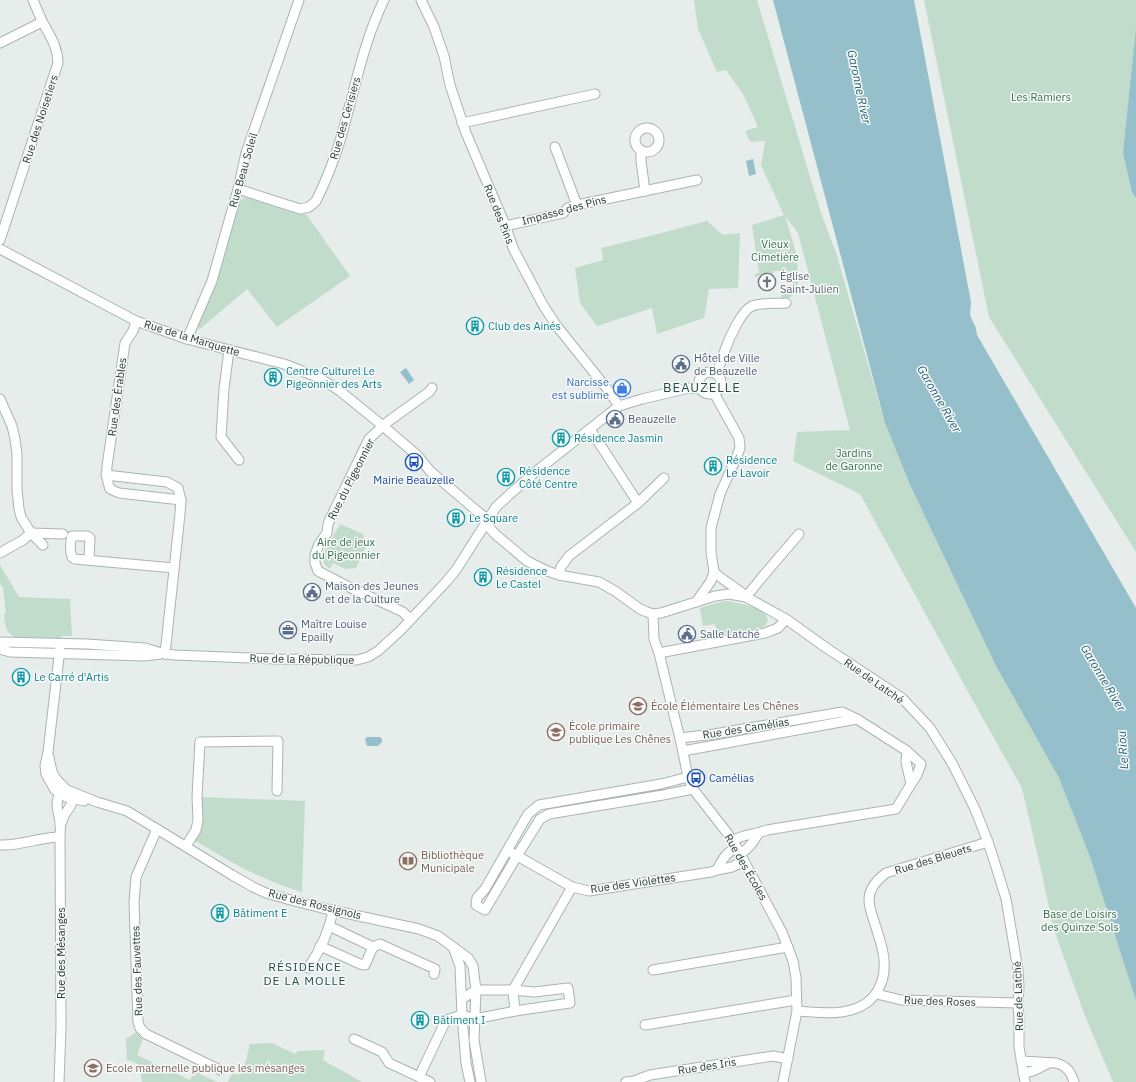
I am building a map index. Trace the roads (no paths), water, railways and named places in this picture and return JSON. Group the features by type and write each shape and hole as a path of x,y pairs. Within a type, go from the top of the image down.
{"street":[{"name":"Rue Beau Soleil","path":"187,339 212,281 238,189 246,153 299,0"},
{"name":"Rue des Cerisiers","path":"238,189 300,209 309,207 316,201 340,142 353,89 370,32 384,0"},
{"name":"Rue des Pins","path":"421,0 434,27 444,56 450,85 462,123 517,256 547,312 619,406"},
{"name":"Rue des Noisetiers","path":"0,240 58,63 56,45 42,22 35,1"},
{"path":"0,43 42,22"},
{"path":"462,123 595,94"},
{"path":"555,147 577,205"},
{"path":"641,151 641,161 646,191"},
{"name":"Impasse des Pins","path":"505,226 512,223 564,213 568,208 577,205 697,180"},
{"name":"Rue de la Marquette","path":"0,249 136,321 187,339 284,364 330,384 418,456 430,471 484,517 486,522"},
{"path":"716,373 719,369 728,342 743,314 751,307 761,304 786,303"},
{"name":"Rue des Érables","path":"106,475 106,466 125,343 133,331 136,321"},
{"path":"229,350 224,388 221,437 239,460"},
{"path":"619,406 688,388 701,389 707,393 714,393 720,388 721,379 716,373 708,372 702,375 699,382 701,389"},
{"path":"383,426 429,392 432,388"},
{"path":"696,602 711,581 714,572 710,528 720,494 740,448 739,438 714,393"},
{"path":"0,400 12,426 15,440 17,454 17,490 21,517 43,546"},
{"name":"Rue de la République","path":"0,649 10,652 145,656 165,654 275,659 357,660 368,657 378,651 400,631 446,582 456,570 496,507 619,406"},
{"name":"Rue du Pigeonnier","path":"383,426 369,439 331,517 328,524 327,533 319,544 315,555 315,563 318,571 403,612 410,619"},
{"path":"590,429 638,503"},
{"path":"165,654 180,514 180,500 178,488 167,482 106,475 110,488 119,493 180,500"},
{"path":"559,575 561,567 568,556 638,503 664,478"},
{"path":"486,522 495,534 527,561 559,575 599,582 615,591 640,610 653,614"},
{"path":"0,553 32,533 63,534"},
{"path":"714,572 722,580 736,588 746,597 799,534"},
{"path":"89,559 174,568"},
{"name":"Rue de Latché","path":"653,614 671,611 715,596 729,594 746,597 786,619 902,698 930,728 952,763 975,809 999,876 1007,907 1018,970 1019,1047 1024,1077"},
{"name":"Rue des Écoles","path":"653,614 654,639 659,653 680,738 688,777 693,789 728,834 738,851 782,932 793,961 796,978 796,1011 783,1082"},
{"path":"659,653 765,633 778,628 786,619"},
{"name":"Rue de la République","path":"0,642 87,644 145,648 165,654"},
{"path":"60,644 48,752 45,766 46,774 55,790 64,792 72,799"},
{"name":"Rue des Camélias","path":"680,738 714,734 842,712 857,719 907,751 921,764 918,775 896,809 767,830 758,834 746,835 738,851"},
{"name":"Rue des Camélias","path":"683,751 857,719"},
{"path":"186,846 196,830 198,820 196,797 200,742 278,741 277,791"},
{"path":"907,751 906,762 911,784"},
{"path":"688,777 661,784 540,805 528,814 485,889 477,898 476,905 485,910 540,819 549,814 693,789"},
{"name":"Rue des Rossignols","path":"64,792 127,811 239,879 266,893 333,911 419,929 438,936 468,958 473,966 476,990 474,1040 481,1082"},
{"name":"Rue des Mésanges","path":"59,1082 61,1023 60,825 57,802 64,792"},
{"path":"610,792 612,803"},
{"name":"Rue des Rossignols","path":"72,799 97,802"},
{"name":"Rue des Mésanges","path":"60,825 72,803 72,799"},
{"name":"Rue des Fauvettes","path":"157,829 136,877 134,902 138,1022 140,1028 146,1034 220,1070"},
{"path":"717,870 731,850 747,850 758,834"},
{"path":"0,846 23,843 48,837 60,837"},
{"name":"Rue des Bleuets","path":"877,993 885,972 885,962 870,908 869,899 873,887 878,879 886,873 988,842"},
{"name":"Rue des Violettes","path":"508,850 572,887 589,891 711,872 732,867 738,851"},
{"path":"515,1011 513,990 572,887"},
{"path":"308,968 329,926 333,911"},
{"path":"329,926 373,947"},
{"path":"320,946 365,965 373,947 380,944 435,969 434,974"},
{"path":"453,947 460,966 466,1064 470,1082"},
{"path":"653,970 788,947"},
{"path":"419,1077 446,1020 462,1015 475,1019 515,1011 570,1003 568,988 534,992 513,990 476,990 462,1000"},
{"path":"796,1011 851,1011 870,1001 877,993"},
{"name":"Rue des Roses","path":"877,993 901,1000 1018,1003"},
{"path":"645,1025 796,1000"},
{"path":"354,1039 382,1052 389,1063 430,1082"},
{"name":"Rue des Iris","path":"626,1082 634,1081 650,1075 773,1056 788,1059"},
{"path":"1021,1061 1049,1064"},
{"path":"1024,1077 1033,1071 1049,1064 1056,1063 1066,1068 1070,1072 1074,1082"}],"water":[{"path":"773,0 914,0 971,302 970,315 976,328 977,335 1136,608 1136,1001 1090,857 1059,778 996,666 910,485 885,423"},
{"path":"1136,29 1136,198 1132,192 1123,153"},
{"path":"753,159 756,174 749,176 746,161"},
{"path":"406,368 414,380 409,384 400,372"},
{"path":"367,737 380,737 382,742 378,746 367,746 365,739"}],"place":[{"name":"Église Saint-Julien","path":"767,282"},
{"name":"Club des Ainés","path":"475,326"},
{"name":"Hôtel de Ville de Beauzelle","path":"681,364"},
{"name":"Centre Culturel Le Pigeonnier des Arts","path":"273,377"},
{"name":"Narcisse est sublime","path":"622,388"},
{"name":"Beauzelle","path":"615,419"},
{"name":"Résidence Jasmin","path":"561,438"},
{"name":"Mairie Beauzelle","path":"414,462"},
{"name":"Résidence Le Lavoir","path":"713,466"},
{"name":"Résidence Côté Centre","path":"506,477"},
{"name":"Le Square","path":"456,518"},
{"name":"Résidence Le Castel","path":"483,577"},
{"name":"Maison des Jeunes et de la Culture","path":"312,592"},
{"name":"Maître Louise Epailly","path":"288,630"},
{"name":"Salle Latché","path":"687,634"},
{"name":"Le Carré d'Artis","path":"21,677"},
{"name":"École Élémentaire Les Chênes","path":"638,706"},
{"name":"École primaire publique Les Chênes","path":"556,732"},
{"name":"Camélias","path":"696,778"},
{"name":"Bibliothèque Municipale","path":"408,861"},
{"name":"Bâtiment E","path":"220,913"},
{"name":"Bâtiment I","path":"420,1020"},
{"name":"Ecole maternelle publique les mésanges","path":"93,1068"}],"district":[{"name":"BEAUZELLE","path":"702,387"},
{"name":"RÉSIDENCE DE LA MOLLE","path":"305,974"}],"water label":[{"name":"Garonne River","path":"859,87"},
{"name":"Garonne River","path":"939,399"},
{"name":"Garonne River","path":"1103,678"},
{"name":"Le Riou","path":"1123,750"}],"park label":[{"name":"Les Ramiers","path":"1041,97"},
{"name":"Vieux Cimetière","path":"775,250"},
{"name":"Jardins de Garonne","path":"854,459"},
{"name":"Aire de jeux du Pigeonnier","path":"346,548"},
{"name":"Base de Loisirs des Quinze Sols","path":"1080,920"}]}
